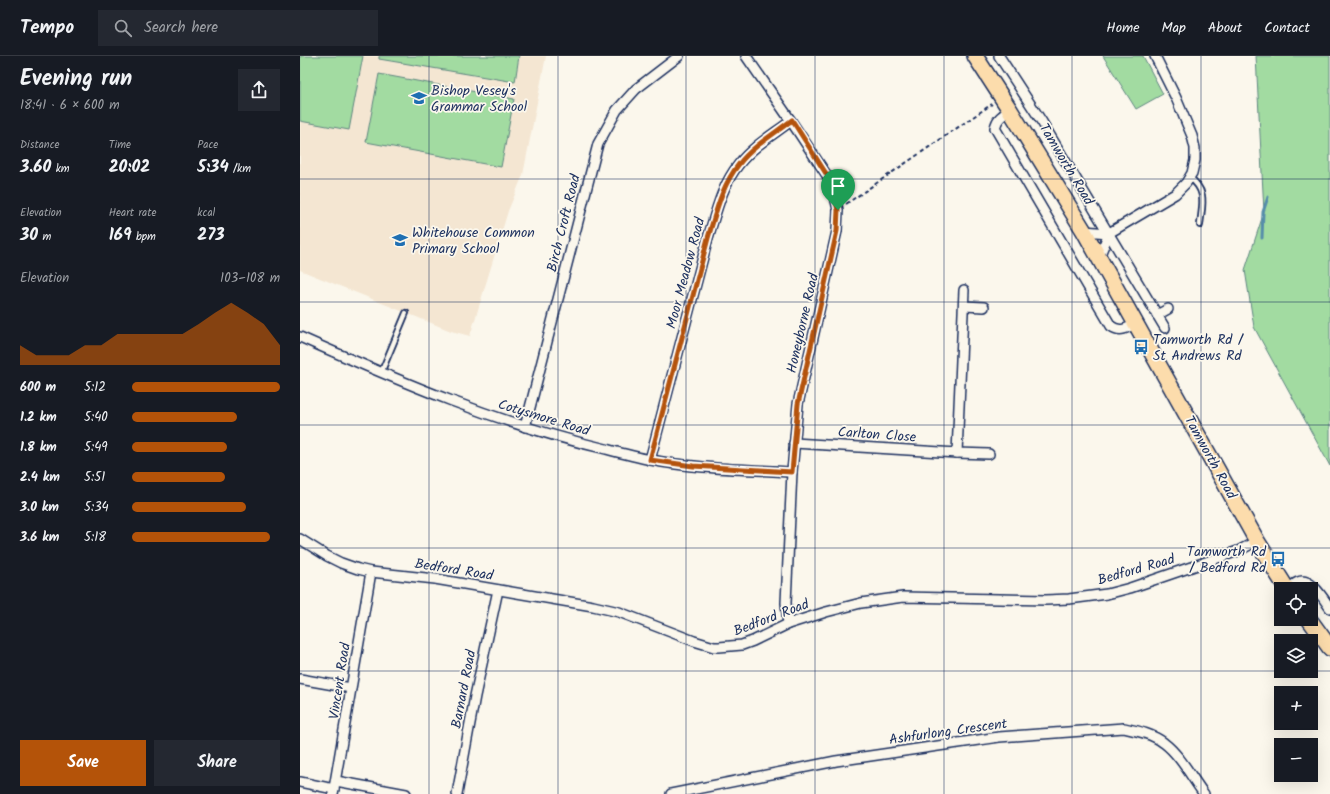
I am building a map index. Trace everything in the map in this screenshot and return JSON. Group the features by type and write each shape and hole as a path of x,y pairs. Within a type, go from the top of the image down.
{"main road":[{"name":"Tamworth Road","path":"975,56 1084,231 1257,541 1283,582"},
{"path":"1314,626 1330,648"}],"street":[{"name":"Birch Croft Road","path":"525,427 598,144 617,110 636,88 679,56"},
{"name":"Honeyborne Road","path":"746,56 792,120 832,183 838,210 837,231 798,404 792,472 786,603 788,624"},
{"name":"Tamworth Road","path":"999,56 1042,122 1165,328"},
{"path":"1084,231 1109,233 1175,194 1186,183 1192,172 1195,160 1195,148 1192,136 1157,57"},
{"path":"1010,110 999,118 996,122 996,128 1111,326 1120,330 1136,323"},
{"name":"Moor Meadow Road","path":"650,460 718,204 729,179 739,164 751,151 792,120"},
{"path":"1099,257 1109,233"},
{"path":"957,453 964,290"},
{"path":"964,306 984,307"},
{"path":"1157,315 1168,309"},
{"name":"Cotysmore Road","path":"300,337 381,373 457,404 525,427 587,445 650,460 693,466 792,472"},
{"name":"Carlton Close","path":"794,443 989,454"},
{"name":"Bedford Road","path":"300,538 327,556 358,569 371,572 435,579 565,601 619,612 694,641 714,647 732,647 748,643 788,624 861,603 903,597 1046,600 1070,599 1107,594 1130,588 1238,552 1257,541"},
{"name":"Vincent Road","path":"335,788 371,572"},
{"name":"Barnard Road","path":"457,794 498,590"},
{"name":"Tamworth Road","path":"1318,592 1330,608"},
{"path":"300,679 351,688"},
{"name":"Ashfurlong Crescent","path":"671,794 836,761 920,748 999,737 1124,728 1143,732 1164,743 1174,753 1204,794"},
{"path":"300,782 335,788 406,794"}],"lane":[{"path":"1189,177 1199,185 1202,192 1203,201 1200,224"},
{"path":"381,373 406,313"}],"path":[{"path":"838,210 993,103"}],"shaded area":[{"path":"300,56 546,56 523,175 508,211 470,336 451,331 300,270"}],"green space":[{"path":"300,56 363,56 349,130 300,121"},
{"path":"379,56 519,56 515,82 379,59"},
{"path":"1103,56 1143,56 1163,94 1136,109"},
{"path":"1256,56 1330,56 1330,466 1254,327 1245,270 1264,212"},
{"path":"379,74 514,99 501,167 366,142"}],"waterway":[{"path":"1262,238 1263,212 1268,197"}],"place":[{"name":"Bishop Vesey's Grammar School","path":"419,98"},
{"name":"Whitehouse Common Primary School","path":"400,240"},
{"name":"Tamworth Rd / St Andrews Rd","path":"1141,347"},
{"name":"Tamworth Rd / Bedford Rd","path":"1278,559"}],"route":[{"path":"792,120 832,183 838,210 837,231 798,404 792,472 693,466 650,460 718,204 729,179 739,164 751,151 792,120"}]}
